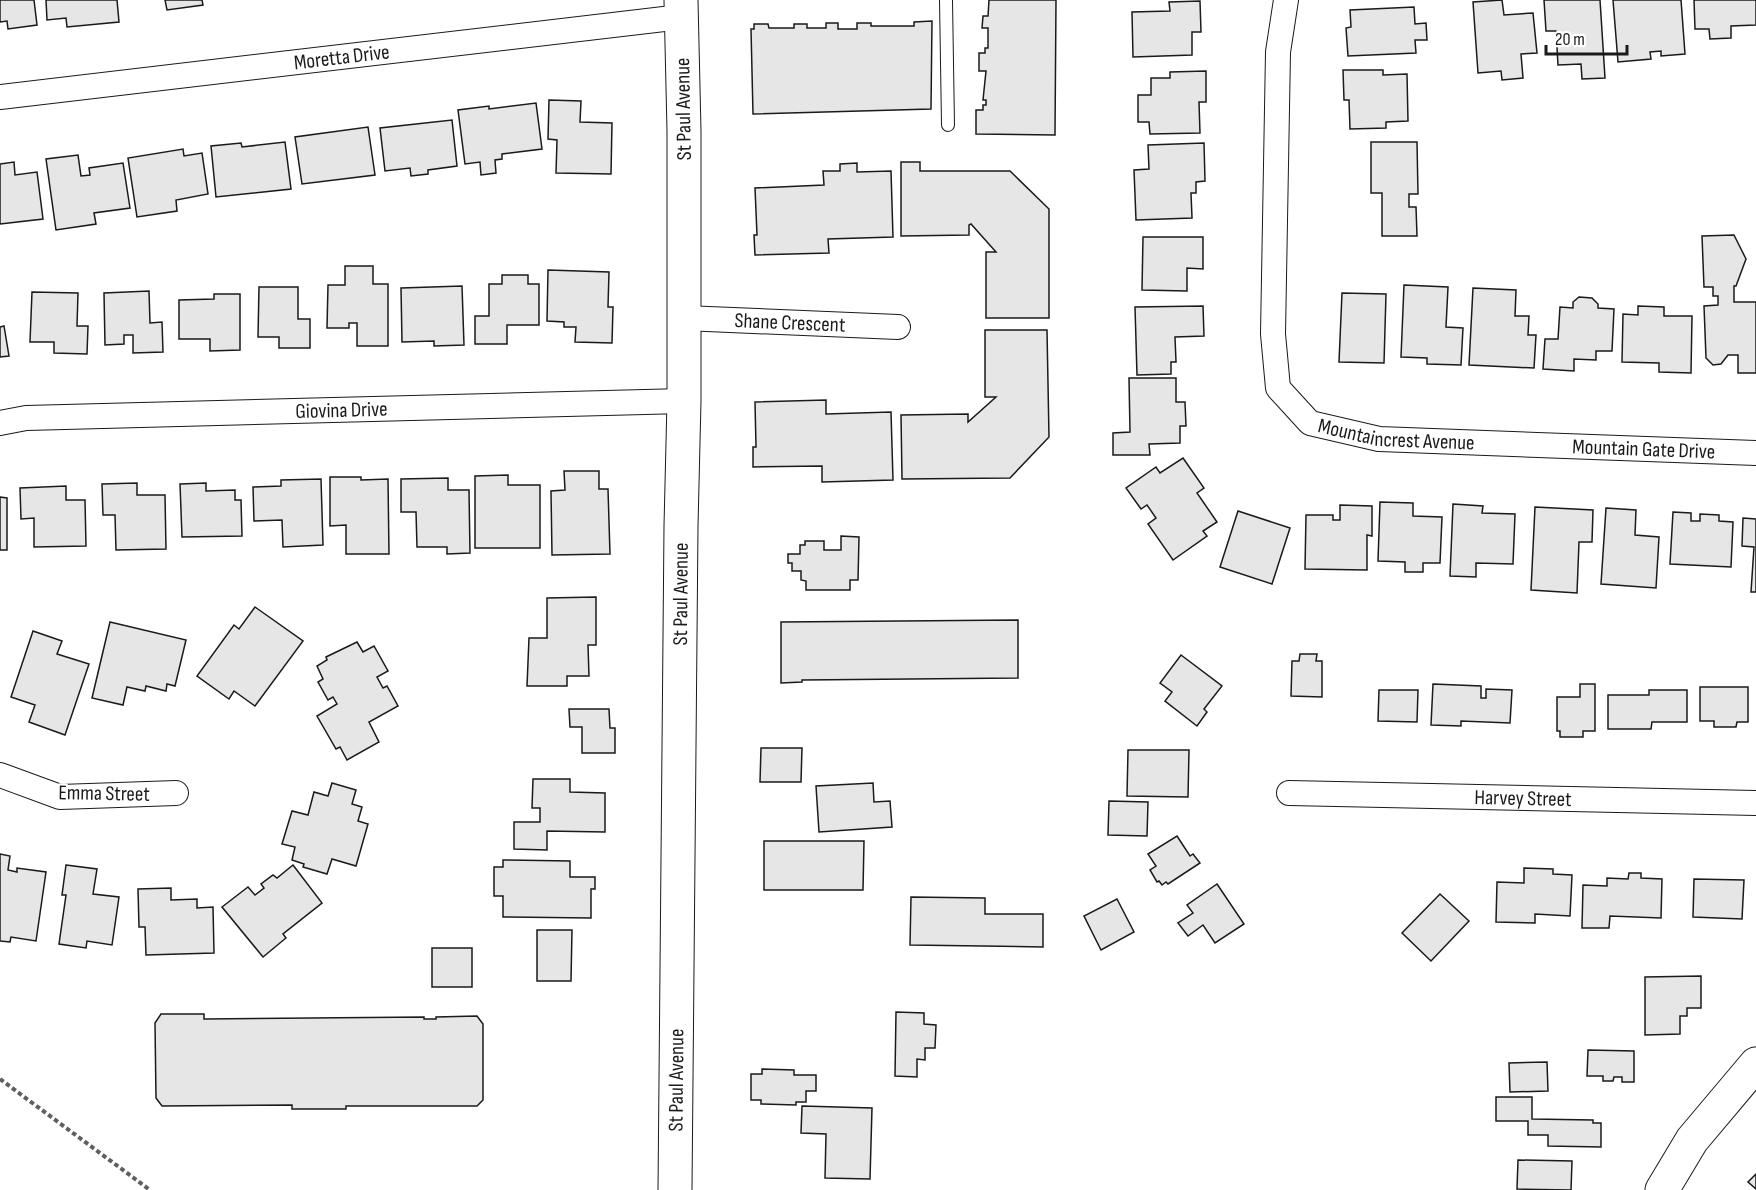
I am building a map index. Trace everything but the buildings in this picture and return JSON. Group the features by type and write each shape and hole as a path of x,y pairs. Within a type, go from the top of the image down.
{"main road":[{"name":"St Paul Avenue","path":"675,1190 684,401 684,143 681,8"},
{"path":"1662,1190 1692,1140 1756,1064"}],"street":[{"name":"Mountaincrest Avenue","path":"1286,0 1278,51 1273,334 1278,388 1311,423 1379,439 1533,444"},
{"name":"Moretta Drive","path":"0,97 681,8"},
{"name":"Shane Crescent","path":"684,318 898,327"},
{"name":"Giovina Drive","path":"0,423 26,418 684,401"},
{"name":"Mountain Gate Drive","path":"1533,444 1756,453"},
{"name":"Emma Street","path":"0,775 60,797 176,793"},
{"name":"Harvey Street","path":"1289,793 1756,803"}],"lane":[{"path":"946,0 948,125"}],"path":[{"path":"0,1079 150,1190"}]}
